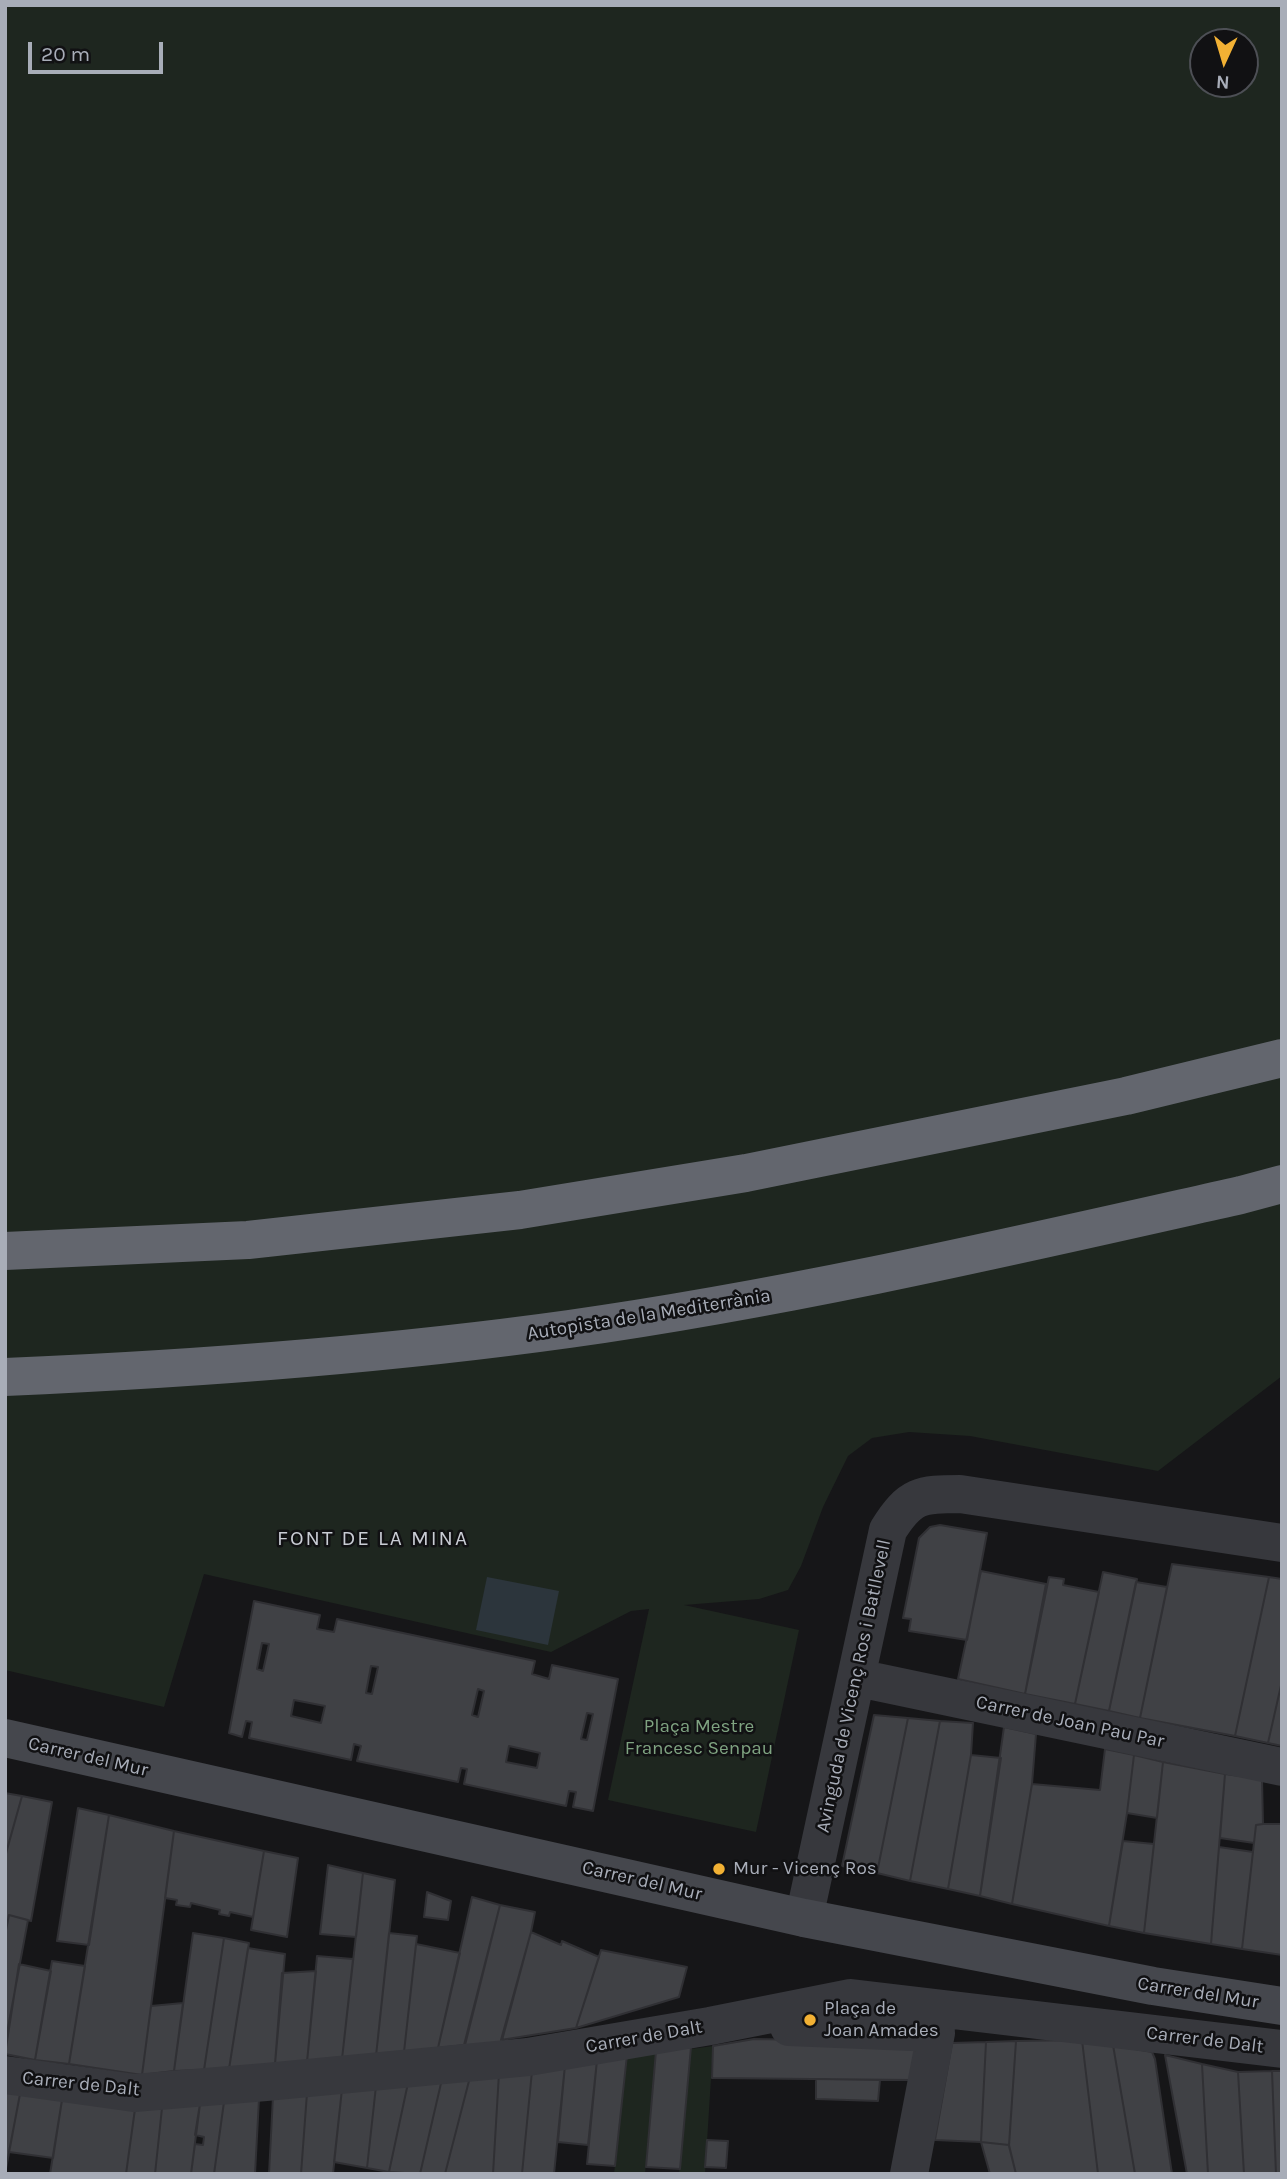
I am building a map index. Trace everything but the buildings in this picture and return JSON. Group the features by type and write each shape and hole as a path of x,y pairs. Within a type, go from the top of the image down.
{"highway":[{"path":"5,1251 248,1240 520,1210 746,1173 1126,1096 1282,1058"},
{"name":"Autopista de la Mediterrània","path":"5,1377 152,1371 382,1352 570,1329 775,1295 989,1252 1282,1184"}],"main road":[{"name":"Carrer del Mur","path":"5,1738 804,1918 1153,1986 1282,2006"}],"street":[{"name":"Avinguda de Vicenç Ros i Batllevell","path":"804,1918 888,1530 902,1507 927,1494 960,1494 1282,1543"},
{"name":"Carrer de Joan Pau Par","path":"858,1678 1282,1767"},
{"name":"Carrer de Dalt","path":"5,2075 134,2093 528,2057 710,2026 852,1998 1282,2049"},
{"path":"710,2026 825,2027 936,2033 909,2174"}],"green space":[{"name":"Plaça Mestre Francesc Senpau","path":"5,5 1282,5 1282,1376 1158,1471 970,1436 909,1432 872,1438 848,1456 788,1590 759,1599 684,1605 799,1630 756,1832 608,1800 649,1609 631,1611 551,1652 204,1574 164,1707 5,1670"},
{"path":"713,2046 705,2174 679,2174 691,2049"},
{"path":"656,2051 645,2174 614,2174 627,2055"}],"shaded area":[{"path":"487,1577 559,1591 548,1645 476,1630"}],"place":[{"name":"Mur - Vicenç Ros","path":"719,1869"},
{"name":"Plaça de Joan Amades","path":"810,2020"}],"district":[{"name":"FONT DE LA MINA","path":"373,1539"}]}
